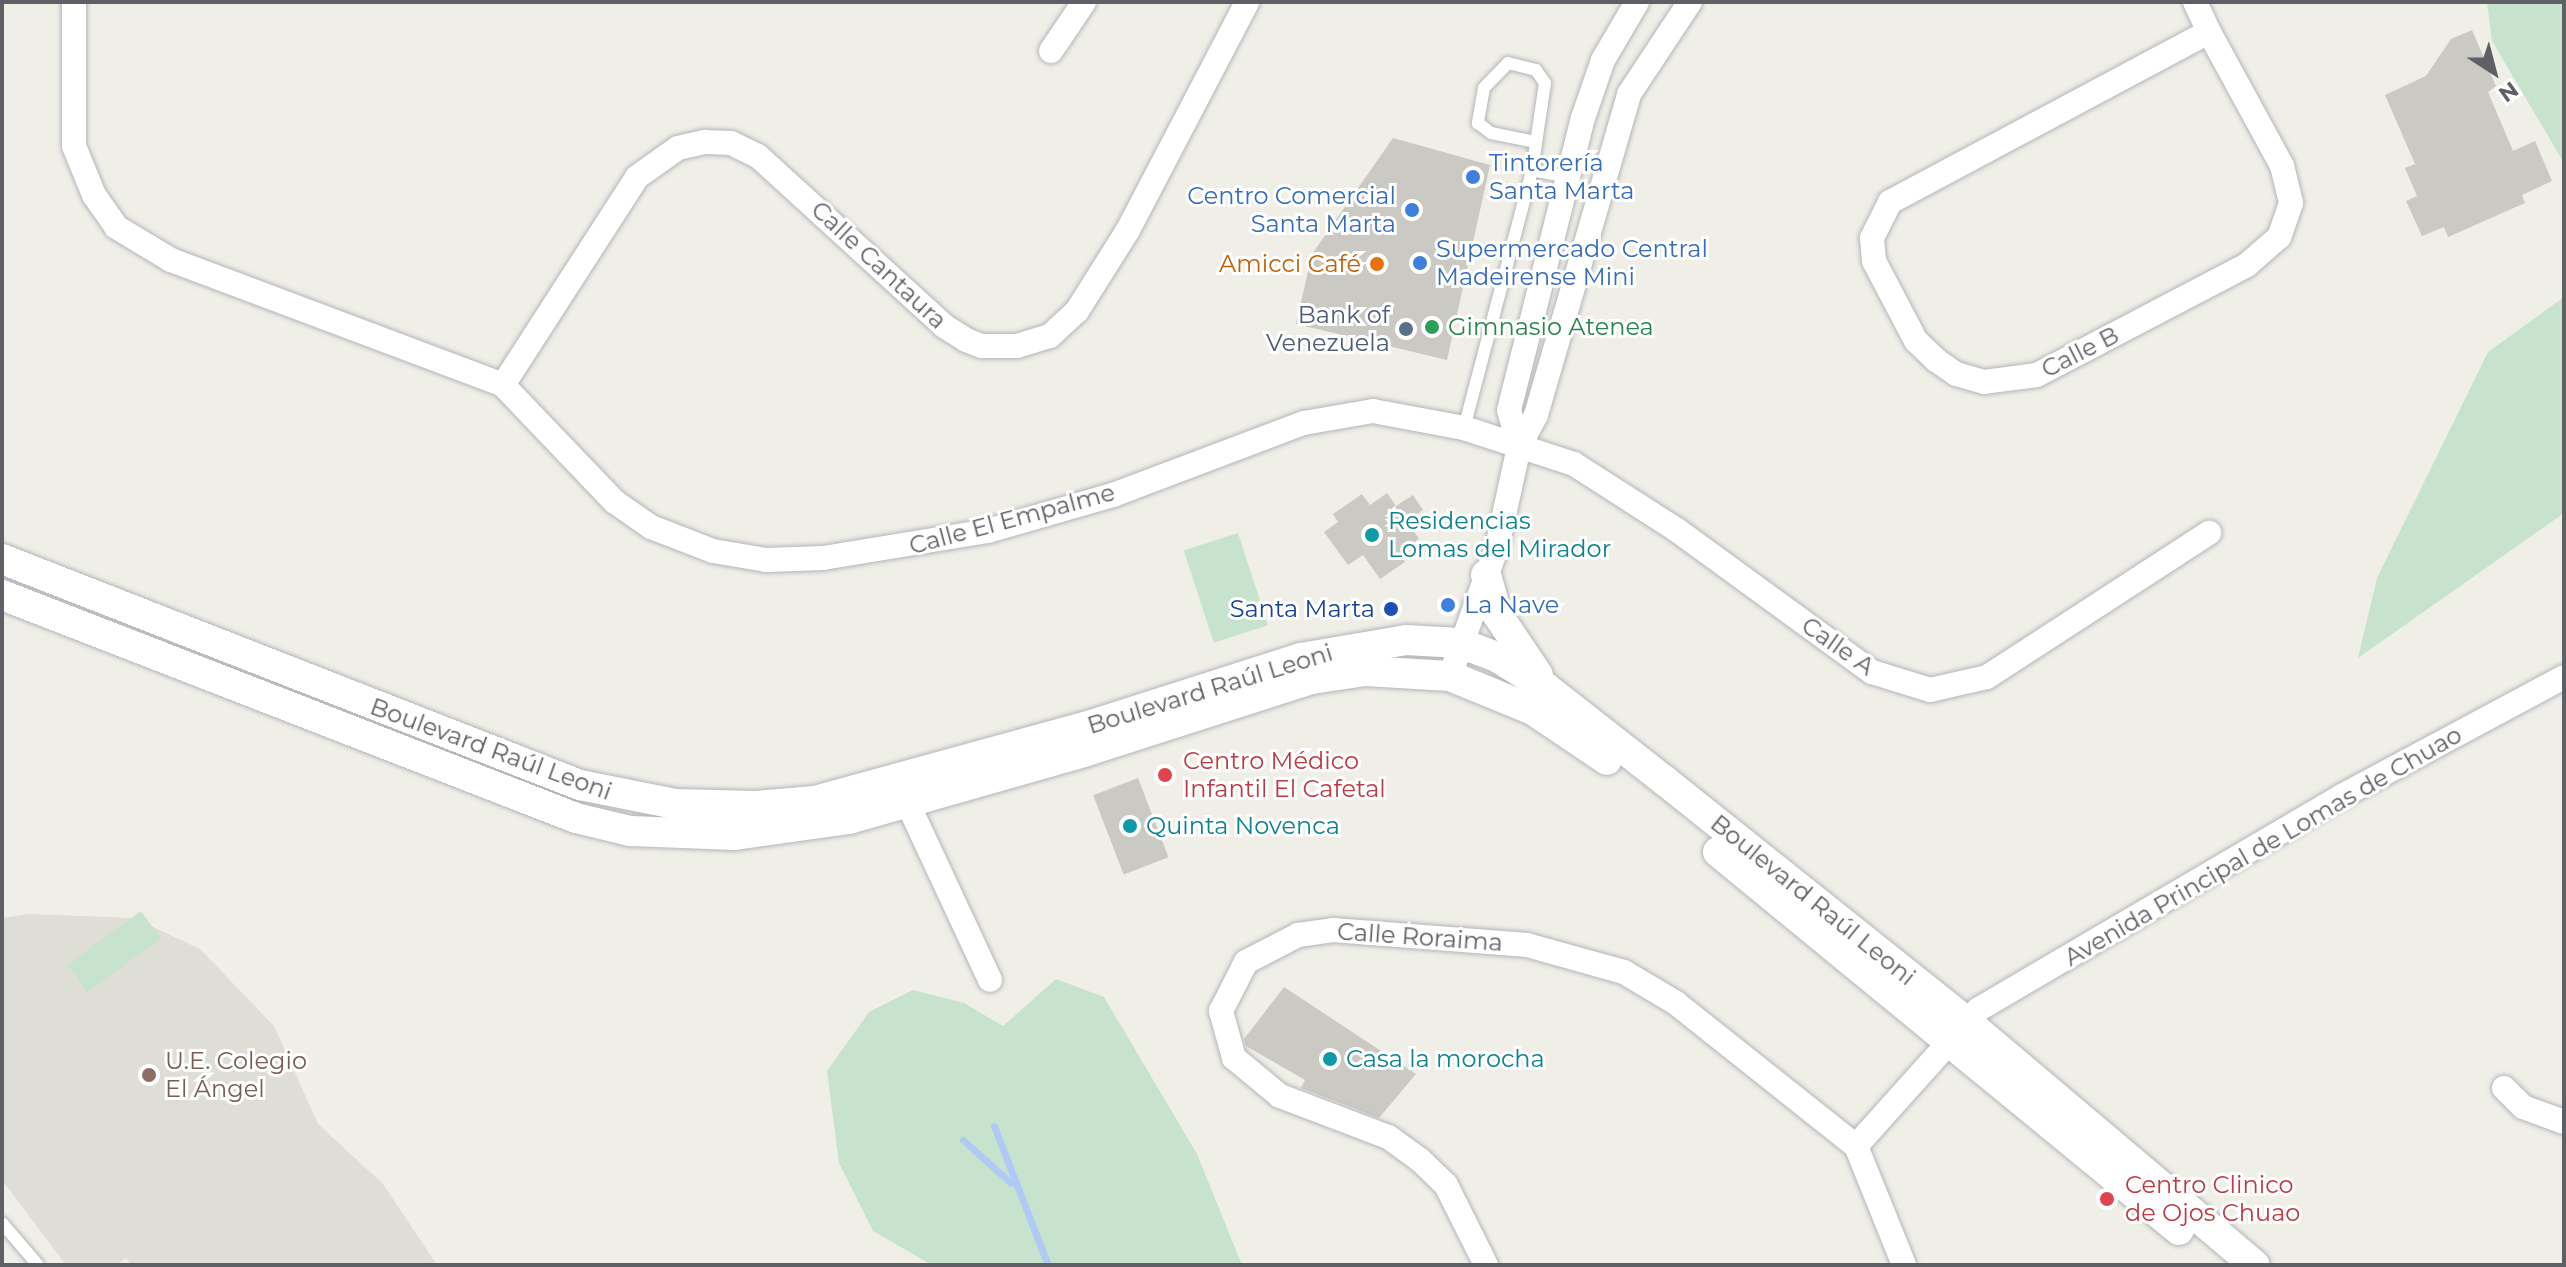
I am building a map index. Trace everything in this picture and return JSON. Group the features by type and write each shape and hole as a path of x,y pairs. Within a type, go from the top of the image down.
{"street":[{"path":"74,2 74,146 94,195 116,227 171,260 503,385"},
{"path":"1051,51 1084,2"},
{"name":"Calle Cantaura","path":"503,385 637,177 678,148 705,142 731,143 758,156 944,326 966,340 982,346 1017,346 1050,336 1077,311 1128,230 1247,2"},
{"path":"1519,447 1509,410 1568,177 1603,60 1637,2"},
{"path":"1450,676 1486,575 1519,447 1536,415 1629,94 1690,2"},
{"name":"Calle B","path":"2195,2 2282,166 2291,203 2279,237 2247,265 2037,375 1984,382 1956,374 1936,360 1916,341 1874,261 1872,238 1890,202 2209,32"},
{"name":"Calle El Empalme","path":"503,385 584,473 651,527 713,551 766,560 904,548 988,531 1113,495 1339,414 1373,411 1464,428 1519,447"},
{"name":"Calle A","path":"1519,447 1574,464 1677,530 1872,672 1930,690 1987,677 2209,533"},
{"name":"Boulevard Raúl Leoni","path":"2,559 580,785 675,804 756,806 815,801 1088,726 1301,658 1394,641 1460,643 1497,657 1545,687 1959,1033 2222,1265"},
{"path":"1486,575 1507,633 1545,687"},
{"name":"Boulevard Raúl Leoni","path":"2,595 576,818 630,831 735,835 837,821 908,804 1312,679 1365,671 1450,676 1533,710 1587,745 2254,1265"},
{"name":"Avenida Principal de Lomas de Chuao","path":"1856,1146 1979,1009 2342,796 2564,677"},
{"path":"908,804 990,980"},
{"name":"Calle Roraima","path":"1486,1265 1446,1185 1420,1160 1388,1137 1280,1096 1234,1058 1221,1011 1228,987 1246,962 1298,935 1333,930 1442,935 1578,955 1624,972 1676,1003 1856,1146 1904,1265"},
{"path":"2504,1088 2523,1107 2564,1122"}],"lane":[{"path":"1464,428 1532,170 1545,83 1536,70 1508,63 1484,88 1478,123 1491,133 1536,142"},
{"path":"1532,170 1568,177"},
{"path":"2,1223 38,1265"}],"shaded area":[{"name":"U.E. Colegio El Ángel","path":"30,914 134,918 200,949 274,1026 318,1124 383,1184 437,1265 132,1265 126,1258 115,1265 66,1265 2,1180 2,918"}],"green space":[{"path":"2487,2 2564,2 2564,163 2492,41"},
{"path":"2564,297 2564,513 2358,658 2377,578 2488,352"},
{"path":"1238,533 1268,625 1214,643 1184,551"},
{"path":"141,911 161,939 87,992 67,964"},
{"path":"1056,979 1104,997 1197,1154 1242,1265 932,1265 873,1231 839,1163 827,1071 869,1012 913,990 964,1003 1003,1026"}],"building":[{"path":"2472,30 2496,86 2488,92 2513,151 2535,141 2552,181 2522,195 2525,203 2448,237 2444,227 2422,236 2406,201 2417,196 2405,168 2415,164 2385,95 2426,76 2451,39"},
{"name":"Centro Comercial Santa Marta","path":"1393,138 1490,165 1447,360 1296,324 1312,254"},
{"name":"Residencias Lomas del Mirador","path":"1387,493 1396,506 1413,495 1423,510 1407,521 1419,539 1399,553 1405,562 1380,579 1363,555 1348,565 1324,532 1338,522 1333,514 1362,494 1370,505"},
{"name":"Quinta Novenca","path":"1138,778 1168,857 1124,875 1093,795"},
{"name":"Casa la morocha","path":"1284,987 1416,1074 1379,1118 1301,1088 1305,1080 1246,1046 1244,1039"}],"waterway":[{"path":"994,1126 1048,1265"},
{"path":"963,1140 1011,1183"}],"place":[{"name":"Tintorería Santa Marta","path":"1473,177"},
{"name":"Centro Comercial Santa Marta","path":"1412,210"},
{"name":"Supermercado Central Madeirense Mini","path":"1420,263"},
{"name":"Amicci Café","path":"1377,264"},
{"name":"Gimnasio Atenea","path":"1432,327"},
{"name":"Bank of Venezuela","path":"1406,329"},
{"name":"Residencias Lomas del Mirador","path":"1372,535"},
{"name":"La Nave","path":"1448,605"},
{"name":"Santa Marta","path":"1391,609"},
{"name":"Centro Médico Infantil El Cafetal","path":"1165,775"},
{"name":"Quinta Novenca","path":"1130,826"},
{"name":"Casa la morocha","path":"1330,1059"},
{"name":"U.E. Colegio El Ángel","path":"149,1075"},
{"name":"Centro Clinico de Ojos Chuao","path":"2107,1199"}]}
